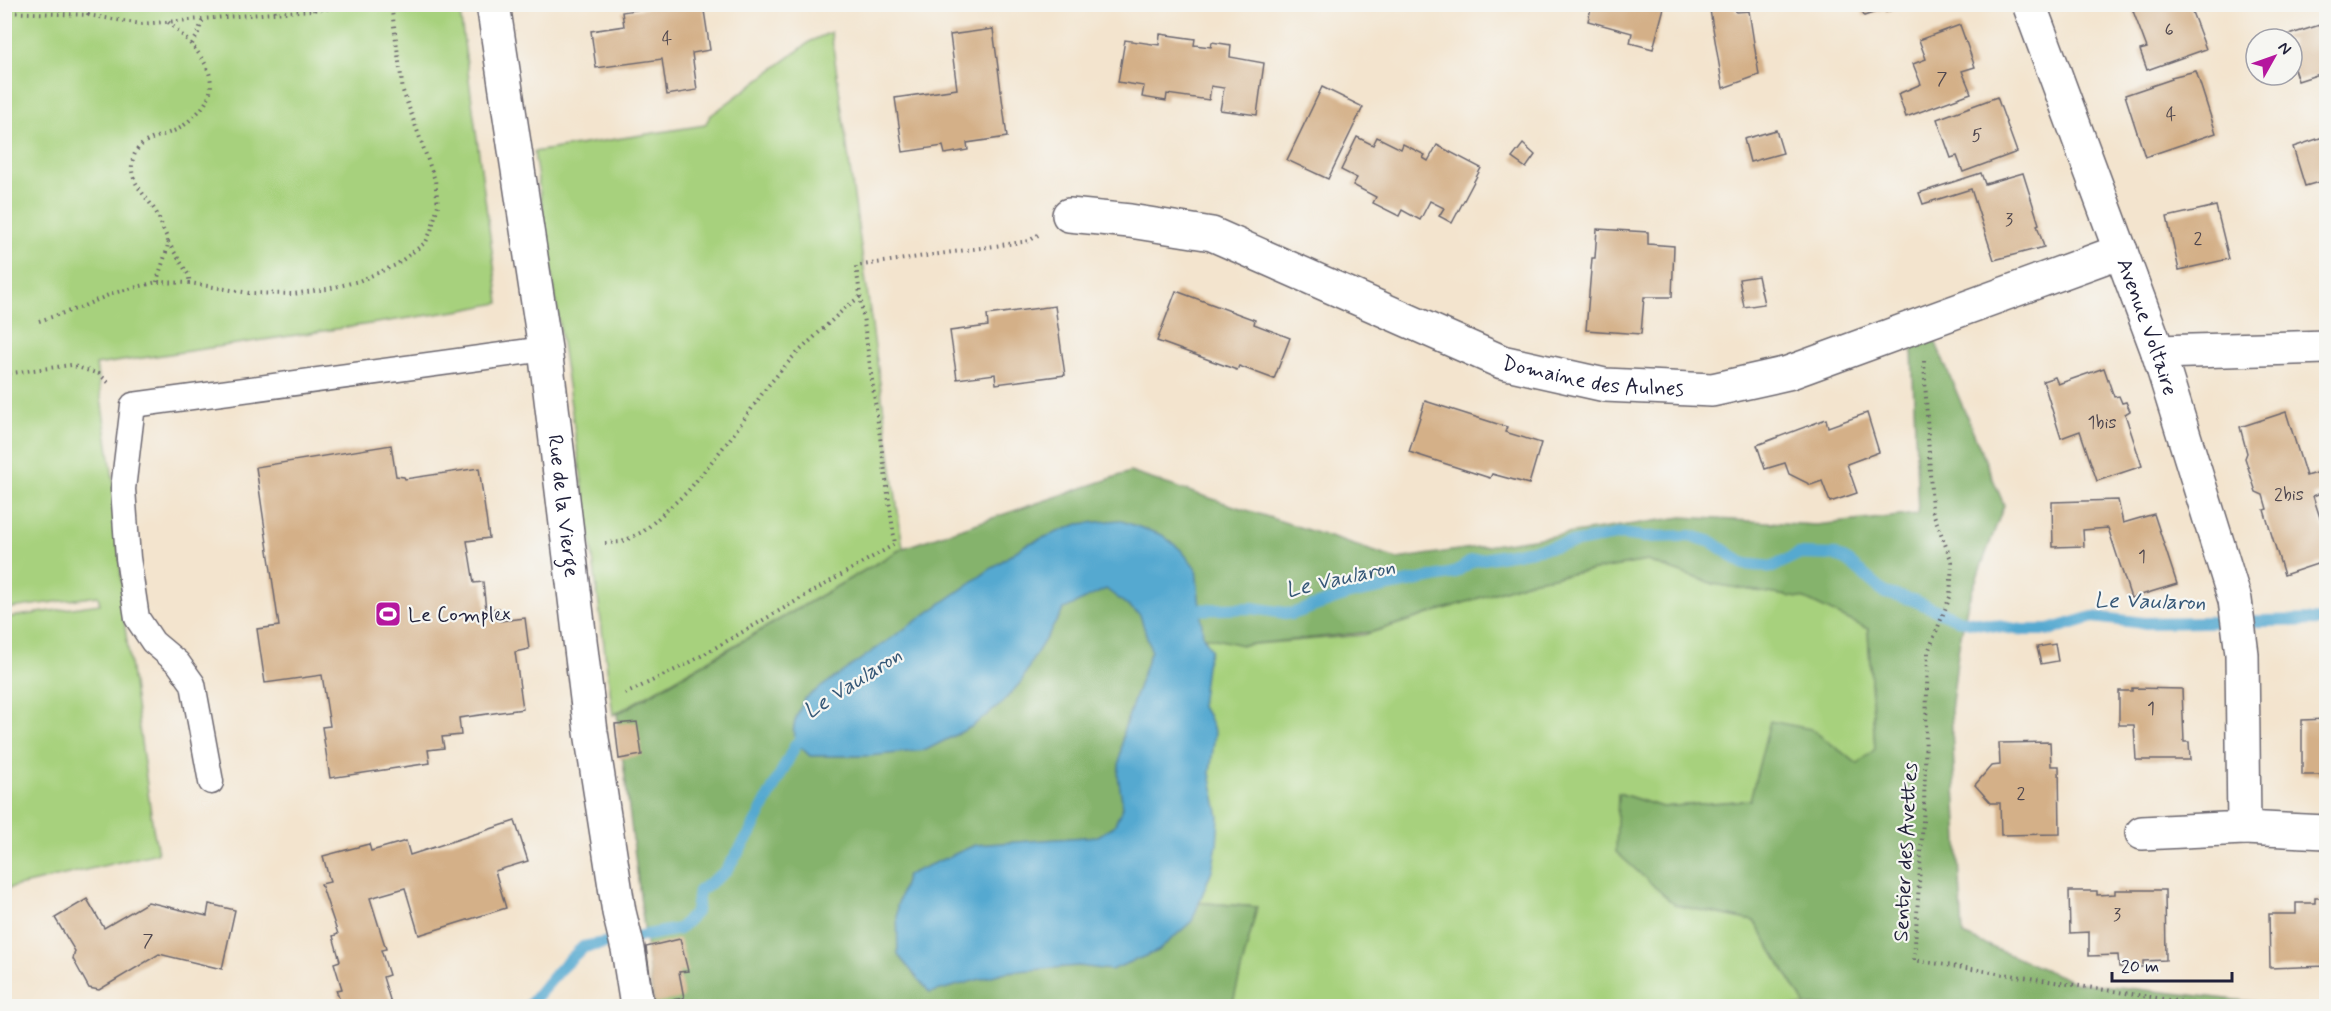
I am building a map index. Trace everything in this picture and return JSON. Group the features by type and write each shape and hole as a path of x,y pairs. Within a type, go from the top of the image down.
{"street":[{"name":"Rue de la Vierge","path":"493,4 545,349 588,708 619,912 628,949 637,1006"},
{"name":"Avenue Voltaire","path":"2029,4 2158,352 2235,600 2242,654 2244,828"},
{"name":"Domaine des Aulnes","path":"1069,215 1130,221 1212,234 1502,362 1605,385 1712,390 1788,373 2121,251"},
{"path":"2158,352 2326,347"},
{"path":"2142,832 2244,828 2326,832"}],"lane":[{"path":"211,782 193,684 178,663 153,642 137,618 128,558 123,489 133,405 545,349"}],"path":[{"path":"18,4 19,12"},
{"path":"60,4 62,13"},
{"path":"88,15 90,4"},
{"path":"232,4 233,16"},
{"path":"274,4 275,14"},
{"path":"313,4 314,11"},
{"path":"4,12 88,15 141,24 383,4"},
{"path":"39,321 79,308 113,292 157,282 190,283 249,293 293,294 327,289 359,281 396,265 426,242 438,205 435,180 403,91 391,4"},
{"path":"192,44 203,19"},
{"path":"168,22 192,44 205,64 212,81 208,100 200,111 180,128 152,138 139,146 132,160 132,175 138,190 157,212 168,241 188,274 190,283"},
{"path":"588,708 608,703 687,664 895,544 856,266 1029,242 1069,215"},
{"path":"157,282 168,241"},
{"path":"601,543 622,542 645,531 688,491 730,439 766,387 792,358 861,296"},
{"name":"Sentier des Avettes","path":"1922,324 1932,510 1952,562 1950,597 1928,652 1924,806 1914,960 2208,1006"},
{"path":"4,374 71,365 99,374 133,405"}],"green space":[{"path":"5,5 459,5 499,303 96,365 114,485 125,627 158,853 5,889 4,618 100,604 98,596 5,609"},
{"path":"831,32 903,548 613,715 591,543 534,152 705,125 710,116 811,41"},
{"path":"1933,336 2004,505 1968,602 1959,645 1951,711 1963,935 2074,982 2290,1006 1806,1006 1754,921 1675,905 1616,852 1618,793 1662,807 1750,800 1770,721 1811,729 1858,764 1875,749 1868,629 1805,599 1714,584 1647,561 1535,580 1372,632 1242,645 1184,632 1142,898 1257,907 1232,1006 654,1006 617,714 903,548 1130,472 1397,559 1682,517 1816,525 1918,514 1912,348"},
{"path":"1647,561 1714,584 1806,599 1868,629 1875,750 1858,764 1811,729 1750,800 1662,807 1619,793 1675,905 1754,921 1806,1006 1232,1006 1257,907 1142,898 1184,631 1243,645 1364,635 1535,580"}],"water":[{"path":"1119,520 1162,535 1180,549 1196,568 1203,636 1211,649 1206,665 1201,707 1208,715 1215,733 1210,773 1219,817 1212,870 1192,921 1158,951 1111,970 1078,966 1006,972 930,993 898,955 897,906 907,875 975,845 1098,836 1114,826 1123,807 1118,776 1123,732 1151,650 1140,615 1106,589 1064,609 1021,682 1000,705 971,727 926,750 869,756 810,756 797,742 794,735 794,723 804,699 1025,545 1078,524"}],"building":[{"path":"672,4 703,4 710,50 692,53 697,90 667,95 662,59 596,68 591,31 624,26 622,12"},
{"path":"1592,4 1665,4 1653,49 1630,43 1632,33 1588,21"},
{"path":"1709,4 1735,4 1736,12 1749,11 1759,75 1723,88"},
{"path":"1859,4 1905,5 1886,12 1885,9 1864,16"},
{"path":"2152,4 2189,4 2206,49 2147,70 2140,50 2147,48 2133,11"},
{"path":"2326,23 2326,72 2304,79 2304,30"},
{"path":"1960,25 1975,67 1962,71 1971,93 1906,117 1898,94 1921,84 1913,64 1926,59 1919,40"},
{"path":"993,29 1007,137 967,143 968,150 945,154 943,146 903,152 895,98 957,89 950,35"},
{"path":"1160,34 1195,39 1194,45 1211,47 1212,42 1231,45 1230,57 1264,63 1257,115 1220,110 1224,88 1211,86 1209,100 1167,94 1166,101 1142,97 1144,86 1118,82 1125,40 1159,45"},
{"path":"2196,71 2216,133 2145,157 2125,95 2172,79 2171,77"},
{"path":"1322,87 1363,107 1328,179 1287,160"},
{"path":"1997,97 2017,152 1963,172 1957,156 1951,158 1937,119"},
{"path":"1776,130 1783,153 1750,162 1744,139"},
{"path":"2326,136 2326,180 2305,186 2293,147"},
{"path":"1357,137 1373,145 1377,137 1401,149 1403,144 1425,155 1423,158 1428,161 1437,145 1481,168 1452,223 1439,216 1444,208 1430,201 1420,220 1402,210 1399,216 1373,203 1376,197 1353,185 1357,178 1341,170"},
{"path":"1523,144 1535,155 1526,168 1512,158"},
{"path":"1981,173 1985,184 2023,173 2044,247 1994,260 1971,189 1923,204 1919,193"},
{"path":"2216,206 2229,259 2179,270 2167,217"},
{"path":"1597,229 1648,232 1648,244 1674,246 1672,297 1644,297 1641,334 1586,330 1592,258 1595,258"},
{"path":"1758,276 1764,304 1744,307 1739,279"},
{"path":"1176,291 1255,320 1254,324 1290,338 1274,379 1239,366 1237,370 1157,341"},
{"path":"1055,306 1065,375 996,384 995,374 957,379 950,331 988,326 987,315"},
{"path":"2104,368 2114,397 2119,396 2122,403 2126,402 2130,411 2125,414 2142,466 2097,481 2080,431 2061,438 2043,381 2055,377 2058,384"},
{"path":"1425,401 1507,427 1505,432 1541,443 1529,484 1492,474 1490,478 1409,452"},
{"path":"2286,412 2306,476 2319,472 2326,491 2313,496 2326,536 2326,561 2284,575 2264,510 2267,509 2263,495 2256,492 2245,458 2247,453 2240,427"},
{"path":"1867,413 1879,452 1847,464 1857,493 1830,502 1822,481 1811,485 1789,474 1785,463 1765,469 1757,445 1826,419 1828,427"},
{"name":"Le Complex","path":"391,445 396,476 405,479 479,468 489,538 467,541 474,583 483,582 486,610 499,608 500,621 525,618 529,649 515,652 523,709 459,718 461,735 442,737 444,748 428,750 430,763 330,778 322,727 330,726 322,675 265,683 257,629 279,626 256,467"},
{"path":"2118,500 2123,523 2154,514 2177,584 2131,598 2108,528 2083,530 2084,546 2053,547 2052,502"},
{"path":"2055,644 2058,661 2041,664 2037,647"},
{"path":"2132,688 2182,689 2184,742 2189,742 2190,760 2136,760 2134,725 2119,725 2119,691 2132,691"},
{"path":"2326,719 2326,775 2302,775 2302,720"},
{"path":"637,722 642,755 619,759 615,724"},
{"path":"2050,742 2051,766 2059,766 2060,834 2001,835 2000,803 1991,803 1975,785 1991,766 2000,765 1999,743"},
{"path":"515,821 528,861 495,871 506,908 419,935 405,888 370,898 386,949 381,950 389,975 383,977 391,1003 378,1006 342,1006 336,990 342,989 334,963 340,961 333,936 338,934 321,884 330,882 323,856 369,844 371,851 406,841 410,855"},
{"path":"2115,890 2165,890 2166,960 2143,961 2143,967 2119,967 2118,955 2089,956 2089,932 2070,933 2069,891 2097,891 2097,895 2115,894"},
{"path":"2315,898 2326,898 2326,966 2270,968 2269,914 2296,914 2296,903 2315,903"},
{"path":"87,899 104,928 148,902 207,916 209,904 235,910 222,969 159,954 99,990 89,988 73,959 75,951 55,918"},
{"path":"680,939 688,971 679,972 684,998 654,1003 646,947"}],"waterway":[{"name":"Le Vaularon","path":"1185,607 1190,610 1252,608 1292,614 1349,594 1454,573 1472,561 1621,534 1644,537 1691,536 1712,542 1744,564 1773,567 1798,554 1836,555 1849,562 1885,593 1913,600 1959,620 2022,630 2049,630 2093,617 2144,623 2326,620"},
{"name":"Le Vaularon","path":"529,1006 558,971 583,947 679,929 696,912 699,891 725,872 749,835 796,744 807,736"}],"place":[{"name":"Le Complex","path":"388,614"}]}
